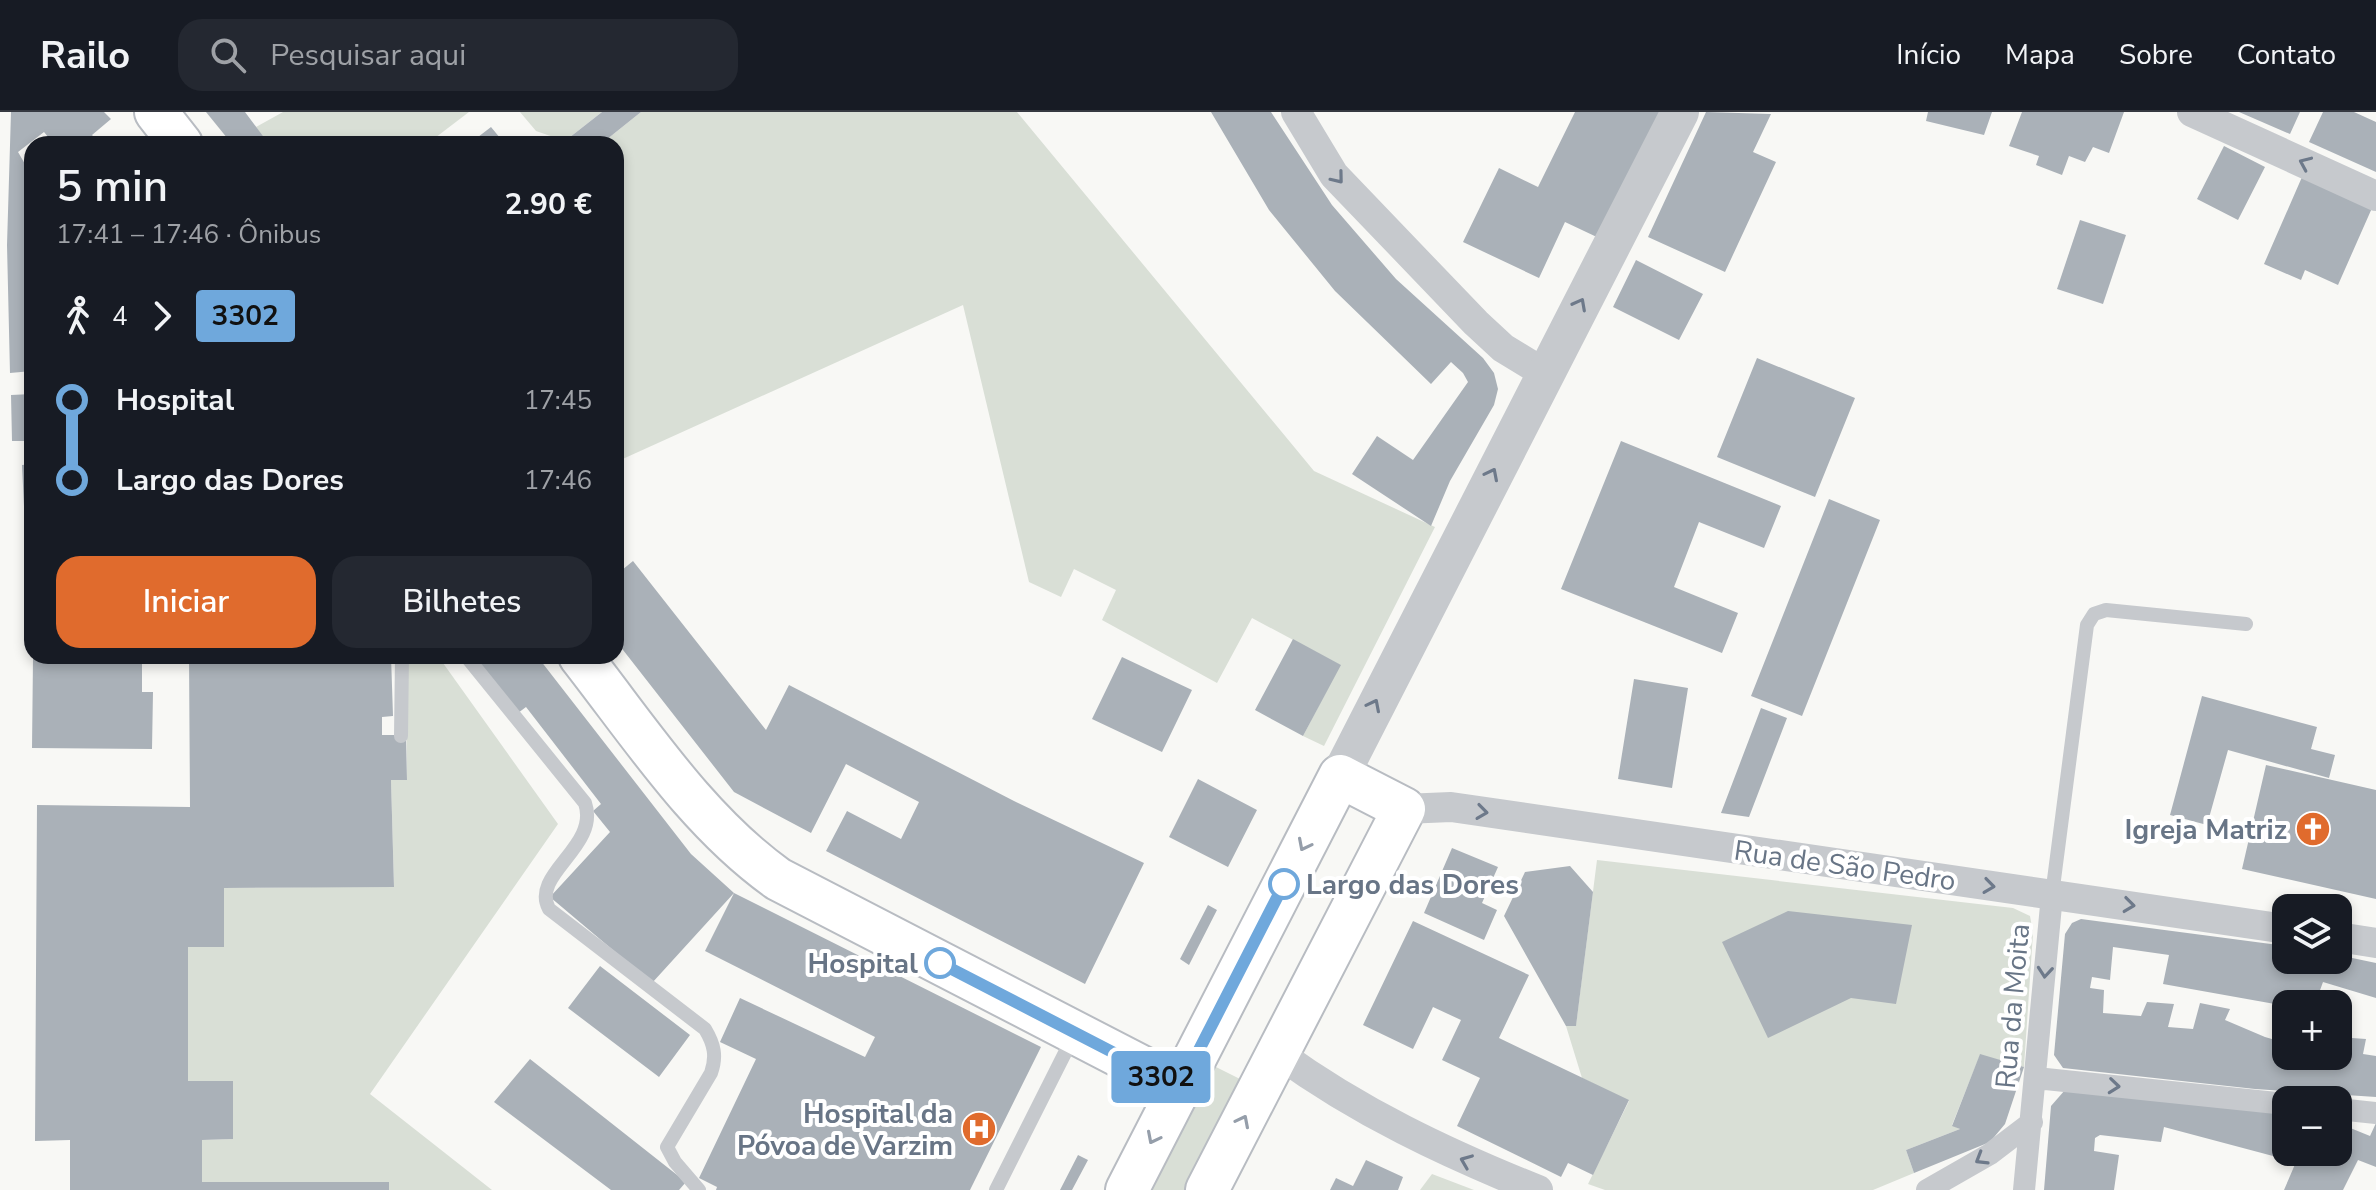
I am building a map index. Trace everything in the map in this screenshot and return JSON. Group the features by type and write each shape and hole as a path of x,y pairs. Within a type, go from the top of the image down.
{"main road":[{"path":"156,112 175,136"},
{"path":"586,664 693,800 746,856 778,879 1180,1087"},
{"path":"1127,1190 1340,776 1404,809 1207,1190"}],"street":[{"path":"1296,112 1334,175 1352,195 1503,348 1544,373"},
{"path":"1340,776 1680,112"},
{"path":"2192,112 2376,196"},
{"name":"Rua de São Pedro","path":"1404,809 1451,807 2272,927"},
{"name":"Rua da Moita","path":"2024,1190 2052,895"},
{"path":"2352,939 2376,943"},
{"path":"1278,1053 1322,1086 1442,1152 1538,1190"},
{"path":"2036,1078 2272,1103"},
{"path":"2352,1110 2376,1113"},
{"name":"Rua da Moita","path":"1927,1190 1990,1154 2032,1122"}],"lane":[{"path":"2052,895 2087,625 2094,614 2106,610 2246,624"},
{"path":"401,736 402,664"},
{"path":"472,664 585,803 588,812 586,831 547,885 544,900 549,909 705,1029 711,1038 715,1062 711,1073 667,1147 675,1162 699,1190"},
{"path":"996,1190 1075,1033"}],"shaded area":[{"path":"283,112 469,112 438,136 263,136 256,127"},
{"path":"520,112 602,112 571,136 550,136 536,131"},
{"path":"641,112 1017,112 1314,471 1435,527 1324,746 1303,736 1340,665 1252,618 1217,683 1102,620 1116,590 1074,569 1061,597 1029,582 963,305 624,458 624,136 611,136"},
{"path":"406,664 444,664 558,824 370,1094 492,1190 389,1190 389,1182 202,1182 202,1140 233,1139 233,1081 188,1081 188,947 224,947 224,888 394,886 391,780 407,780"},
{"path":"1597,860 2013,908 2030,916 2033,933 2024,1067 1980,1055 1952,1125 1960,1129 1906,1150 1914,1173 1873,1190 1605,1190 1588,1184 1629,1101 1582,1078 1566,1026 1576,1025"},
{"path":"1208,1063 1246,1082 1190,1190 1153,1190 1151,1186"},
{"path":"1432,1174 1474,1190 1420,1190"}],"building":[{"path":"11,112 104,112 111,119 93,136 47,136 44,132 39,136 24,136 24,147 18,152 24,162 24,372 10,373 7,245"},
{"path":"206,112 245,112 263,136 226,136"},
{"path":"602,112 641,112 611,136 571,136"},
{"path":"1211,112 1271,112 1332,205 1396,279 1483,358 1494,373 1498,389 1494,405 1450,481 1431,526 1352,474 1377,436 1413,460 1468,382 1451,362 1431,384 1335,291 1269,210"},
{"path":"1575,112 1665,112 1601,239 1565,222 1539,278 1463,242 1499,168 1538,187"},
{"path":"1706,112 1771,114 1753,152 1776,162 1725,272 1648,237"},
{"path":"1928,112 1992,112 1984,135 1926,121"},
{"path":"2022,112 2124,112 2109,153 2093,147 2085,162 2069,156 2062,175 2036,165 2039,156 2009,146"},
{"path":"2239,112 2300,112 2290,134"},
{"path":"2323,112 2354,112 2376,122 2376,172 2309,142"},
{"path":"491,127 498,136 479,136"},
{"path":"2224,146 2265,167 2238,220 2197,199"},
{"path":"2302,177 2372,208 2338,285 2305,270 2301,280 2264,264"},
{"path":"2080,220 2126,235 2103,304 2057,289"},
{"path":"1636,260 1703,294 1679,340 1613,307"},
{"path":"1757,358 1855,398 1815,497 1717,457"},
{"path":"24,394 24,441 12,441 11,395"},
{"path":"1621,441 1781,506 1764,548 1699,522 1674,587 1738,613 1722,653 1561,589"},
{"path":"22,465 24,465 24,506"},
{"path":"1829,499 1880,520 1802,716 1751,696"},
{"path":"633,561 766,730 789,685 1014,801 1144,863 1085,984 826,851 847,811 901,839 919,802 846,764 811,833 734,792 624,651 624,568"},
{"path":"1293,639 1341,665 1303,736 1255,710"},
{"path":"1122,657 1192,690 1162,752 1092,719"},
{"path":"33,664 142,664 142,692 153,692 152,749 32,748"},
{"path":"189,664 391,664 393,716 382,717 382,735 406,735 407,780 391,780 394,887 224,888 224,947 188,947 188,1081 233,1081 233,1139 202,1140 202,1182 389,1182 389,1190 70,1190 70,1140 35,1141 37,805 190,807"},
{"path":"480,664 543,664 691,854 734,893 652,983 550,897 610,832 593,811 601,804 526,707 518,713"},
{"path":"1634,679 1688,688 1672,788 1618,779"},
{"path":"2202,696 2317,727 2311,749 2335,755 2329,778 2228,750 2207,825 2170,815"},
{"path":"1761,708 1787,718 1749,817 1721,813"},
{"name":"Igreja Matriz","path":"2266,765 2376,790 2376,899 2242,869"},
{"path":"1198,779 1257,810 1228,867 1169,837"},
{"path":"1452,848 1498,867 1482,903 1497,910 1484,940 1424,913"},
{"path":"1570,866 1593,892 1576,1026 1566,1026 1504,916 1525,872"},
{"path":"734,893 1041,1047 970,1190 716,1190 717,1187 699,1178 756,1059 720,1042 740,998 865,1057 875,1037 705,951"},
{"path":"1208,905 1217,910 1189,965 1180,959"},
{"path":"1788,911 1912,925 1896,1004 1851,998 1768,1038 1722,942"},
{"path":"2081,919 2272,944 2272,974 2352,974 2352,958 2376,963 2376,998 2323,982 2320,990 2272,990 2272,1003 2163,984 2169,955 2113,947 2110,980 2092,977 2090,988 2104,990 2103,1013 2141,1016 2147,1002 2174,1004 2168,1027 2193,1029 2200,1003 2230,1009 2225,1020 2272,1039 2272,1070 2352,1070 2352,1038 2366,1039 2363,1054 2376,1056 2376,1097 2352,1095 2352,1086 2272,1086 2272,1090 2063,1068 2054,1055 2065,934 2072,923"},
{"path":"1413,921 1529,975 1499,1038 1629,1100 1593,1175 1568,1163 1561,1177 1457,1126 1480,1078 1442,1060 1461,1020 1433,1007 1413,1049 1363,1025"},
{"path":"600,966 690,1035 659,1077 568,1008"},
{"path":"1980,1054 2024,1067 2005,1124 1990,1142 1914,1173 1906,1150 1960,1129 1952,1126"},
{"path":"530,1059 686,1182 679,1190 611,1190 494,1102"},
{"path":"2065,1090 2272,1110 2272,1156 2164,1127 2161,1142 2100,1135 2095,1138 2094,1151 2119,1155 2114,1190 2044,1190 2051,1106"},
{"path":"2376,1123 2376,1167 2358,1160 2343,1190 2284,1190 2294,1166 2352,1166 2352,1129 2370,1136"},
{"path":"1078,1155 1088,1160 1072,1190 1060,1190"},
{"path":"1366,1160 1403,1177 1398,1190 1330,1190 1336,1178 1353,1186"}],"bus line":[{"name":"3302","path":"940,963 1180,1087 1284,884"}],"place":[{"name":"Igreja Matriz","path":"2313,829"},
{"name":"Largo das Dores","path":"1284,884"},
{"name":"Hospital","path":"940,963"},
{"name":"Hospital da Póvoa de Varzim","path":"979,1129"}]}
